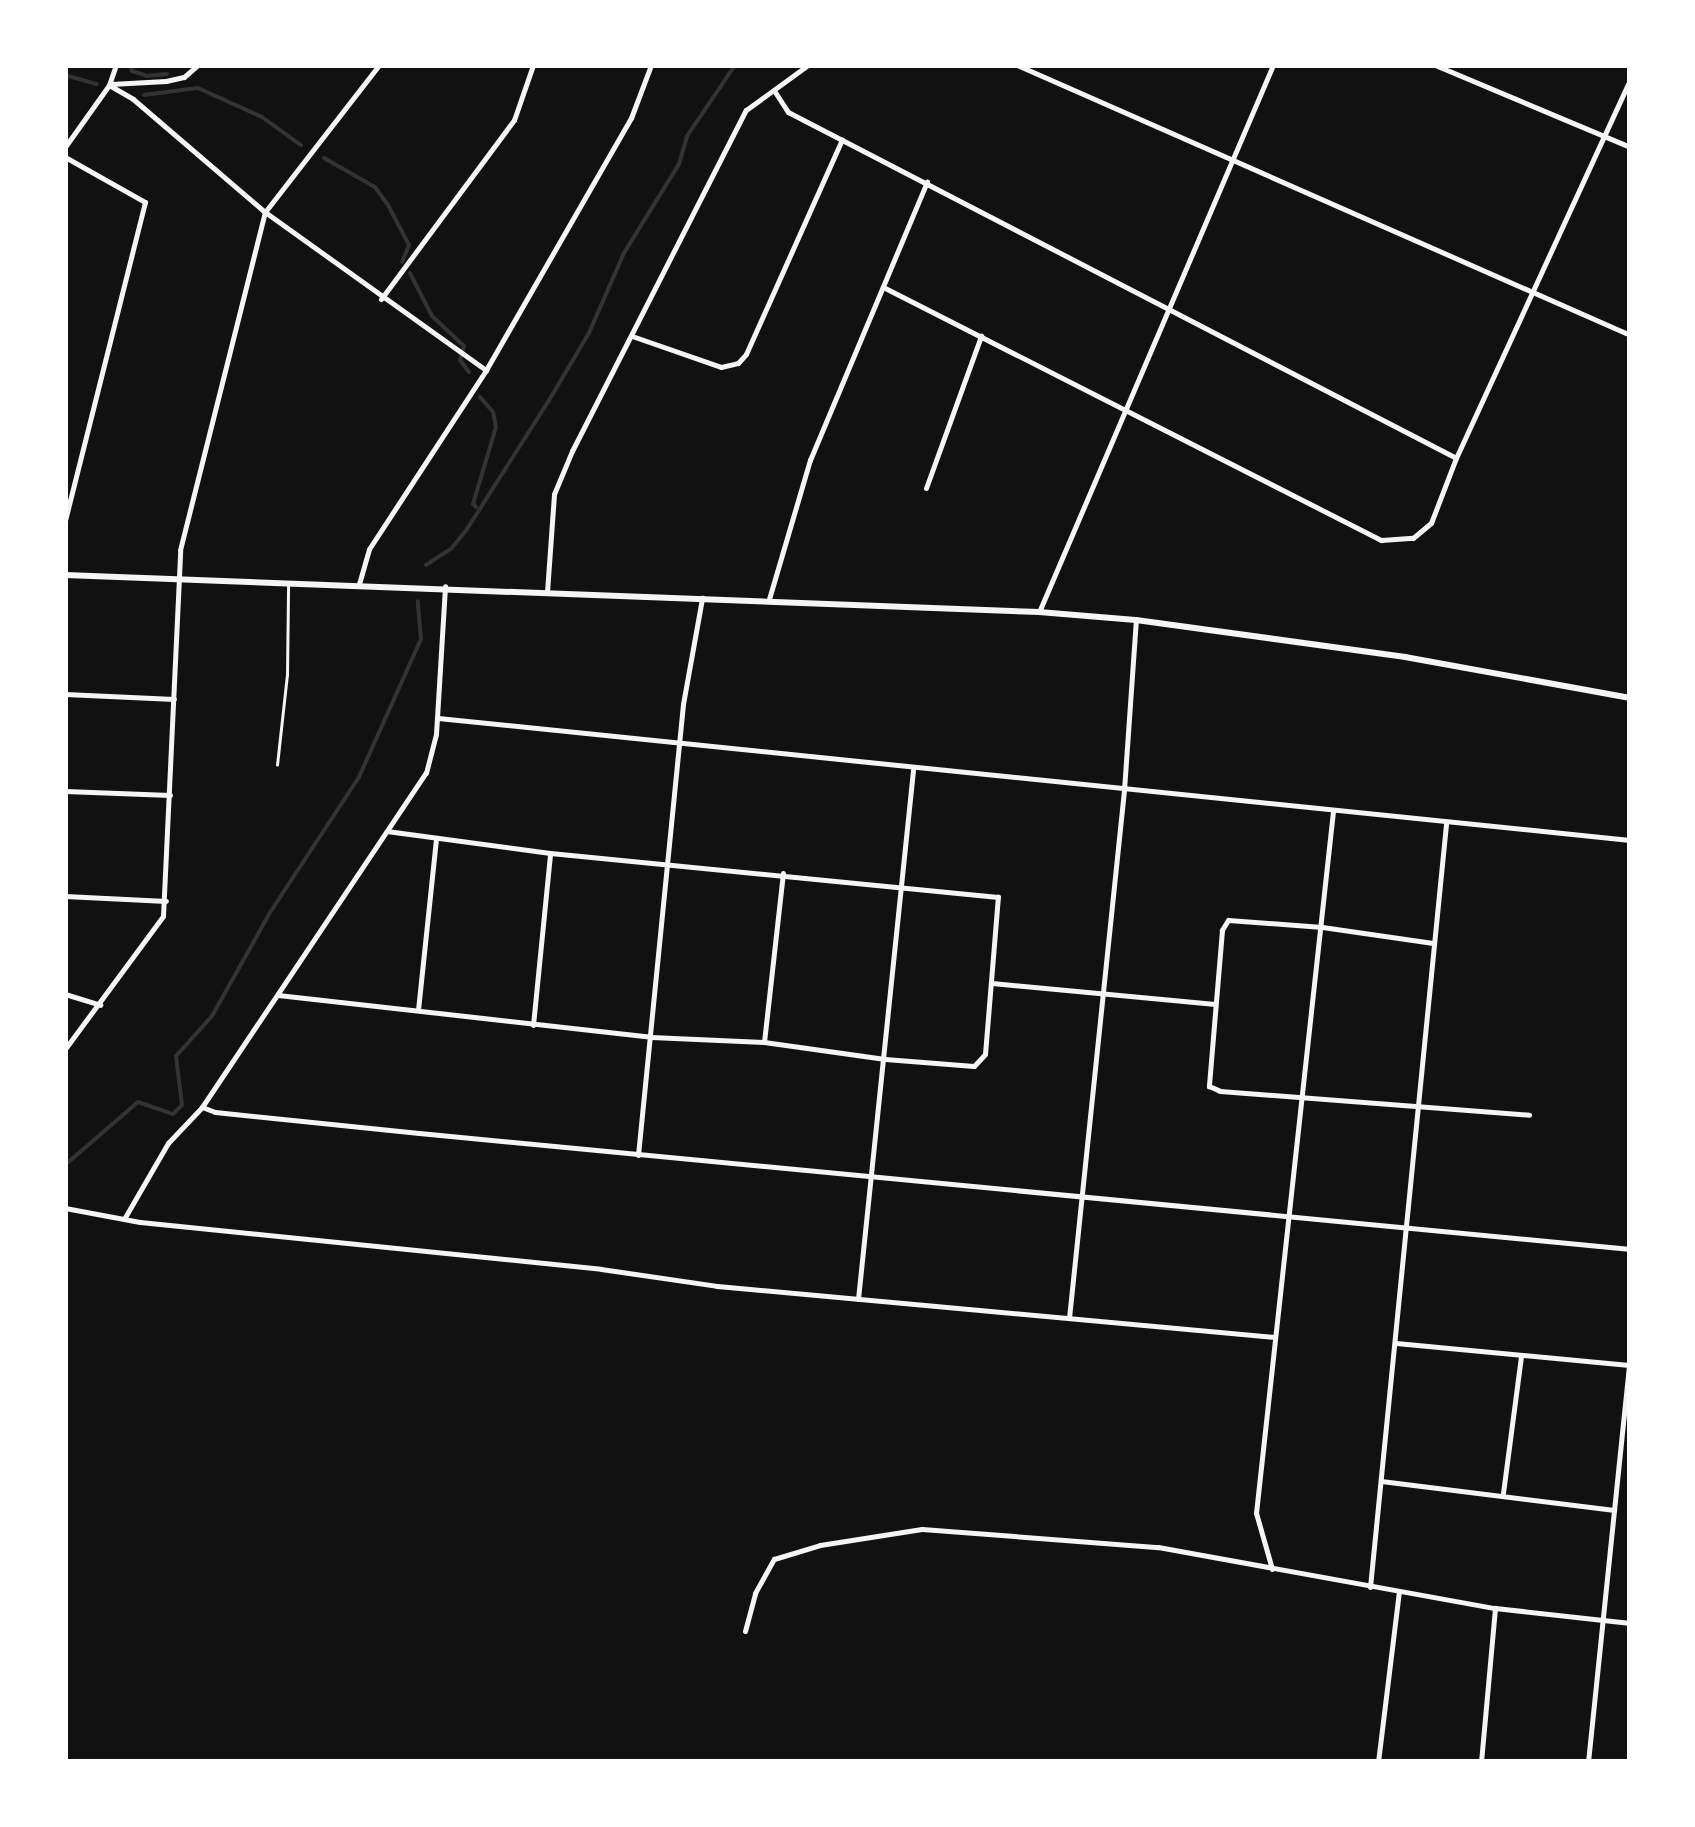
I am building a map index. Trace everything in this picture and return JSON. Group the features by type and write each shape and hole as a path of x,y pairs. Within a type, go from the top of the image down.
{"street":[{"path":"65,146 109,84 116,65"},
{"path":"109,84 166,81 184,77 198,65"},
{"path":"65,1050 155,932 166,901 180,550 265,212 379,65"},
{"path":"382,299 514,120 534,65"},
{"path":"359,584 369,549 486,370 631,118 651,65"},
{"path":"547,592 554,494 632,336 746,110 808,65"},
{"path":"1017,65 1630,335"},
{"path":"1038,612 1273,65"},
{"path":"1435,65 1630,148"},
{"path":"883,288 1381,540 1399,542 1424,533 1630,79"},
{"path":"109,84 133,99 265,212 486,370"},
{"path":"775,92 788,112 927,180 1456,458"},
{"path":"632,336 720,367 738,363 746,354 842,138"},
{"path":"65,157 145,202 65,521"},
{"path":"769,599 810,460 927,180"},
{"path":"926,488 980,336"},
{"path":"65,575 179,582 445,586 1038,612 1136,620 1405,657 1630,698"},
{"path":"124,1219 168,1144 202,1107 426,773 438,718 445,586"},
{"path":"638,1155 690,652 702,598"},
{"path":"1069,1319 1124,790 1136,620"},
{"path":"65,694 174,699"},
{"path":"438,718 1630,840"},
{"path":"858,1299 913,769"},
{"path":"65,791 170,795"},
{"path":"1272,1570 1256,1512 1333,812"},
{"path":"1370,1587 1446,824"},
{"path":"278,996 651,1037 764,1042 885,1059 974,1066 982,1061 998,897 783,873 550,854 388,831"},
{"path":"418,1010 436,839"},
{"path":"533,1025 550,854"},
{"path":"764,1042 783,873"},
{"path":"65,896 166,901"},
{"path":"1433,943 1322,926 1228,920 1222,930 1209,1086 1220,1092 1529,1116"},
{"path":"992,983 1215,1004"},
{"path":"65,994 100,1004"},
{"path":"202,1107 216,1112 638,1155 871,1174 1082,1198 1630,1249"},
{"path":"65,1208 124,1219 858,1299 1275,1337"},
{"path":"1396,1343 1629,1366"},
{"path":"1588,1762 1630,1353"},
{"path":"1502,1494 1520,1357"},
{"path":"1381,1481 1614,1510"},
{"path":"745,1632 755,1593 774,1559 820,1545 904,1530 950,1529 1158,1547 1495,1608 1630,1623"},
{"path":"1378,1762 1399,1592"},
{"path":"1480,1762 1495,1608"}],"lane":[{"path":"277,765 287,675 288,583"}],"waterway":[{"path":"131,65 132,71 147,76 167,74"},
{"path":"426,565 451,549 467,529 548,402 589,333 624,253 679,164 687,136 735,65"},
{"path":"65,75 97,84"},
{"path":"144,95 198,88 262,117 301,145"},
{"path":"324,158 375,187 409,245 402,262"},
{"path":"410,273 432,316 464,346 460,360 469,372"},
{"path":"476,507 473,504 496,427 493,412 480,397"},
{"path":"65,1165 138,1102 173,1114 182,1105 176,1056 212,1016 271,911 359,777 421,639 418,601"}]}
